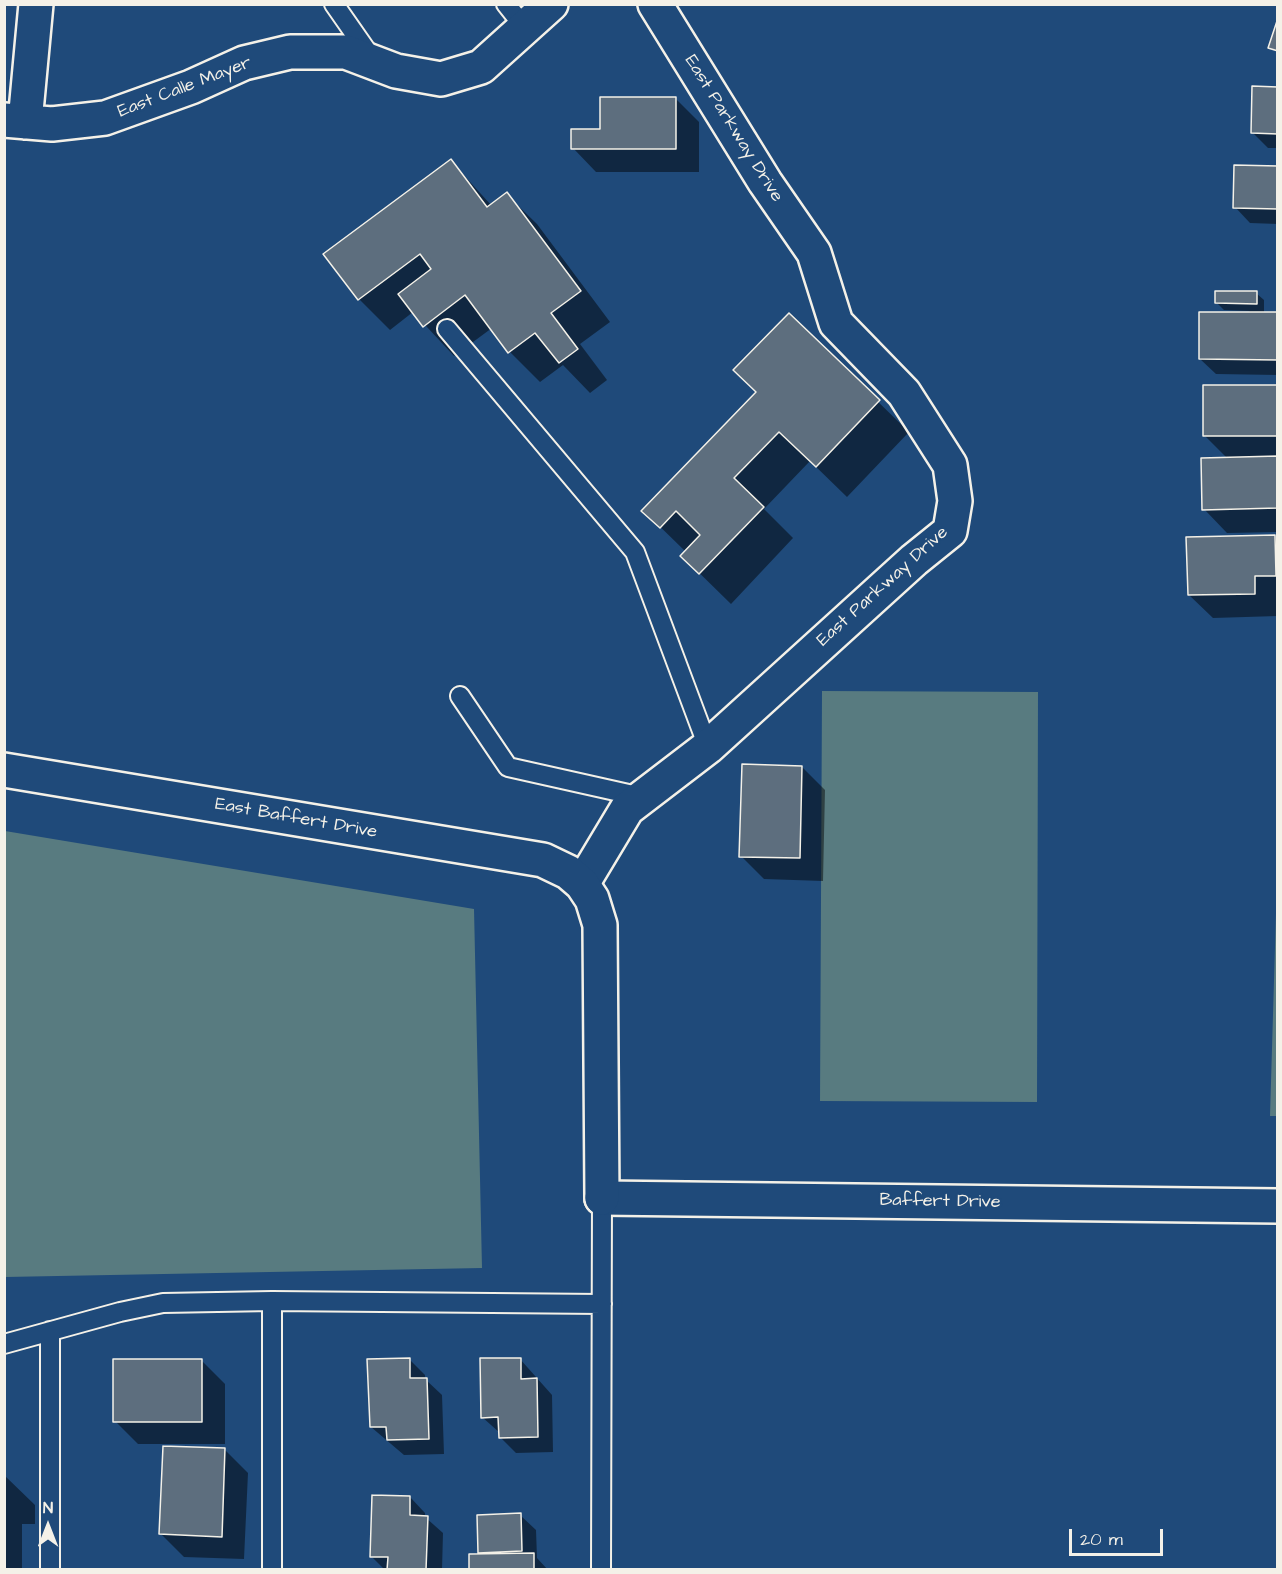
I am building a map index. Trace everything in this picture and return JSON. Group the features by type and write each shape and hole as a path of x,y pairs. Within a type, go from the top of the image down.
{"street":[{"path":"15,121 36,4"},
{"name":"East Calle Mayer","path":"15,121 79,123 105,118 192,87 244,63 290,52 346,52 396,71 441,79 482,67 515,16 551,4"},
{"name":"East Parkway Drive","path":"655,4 765,182 814,253 836,323 904,393 950,465 955,501 950,531 914,560 708,747"},
{"path":"582,884 627,808 708,747"},
{"name":"East Baffert Drive","path":"4,770 543,860 561,867 582,884 592,899 600,925 602,1198"},
{"name":"Baffert Drive","path":"602,1198 1278,1206"}],"lane":[{"path":"334,4 374,63"},
{"path":"447,328 635,552 708,747"},
{"path":"460,696 508,767 642,797"},
{"path":"601,1569 602,1198"},
{"path":"4,1344 120,1311 163,1303 272,1301 602,1304"},
{"path":"272,1301 272,1569"},
{"path":"50,1331 50,1569"}],"green space":[{"path":"822,691 1038,692 1037,1102 820,1101"},
{"path":"5,831 474,909 482,1268 5,1277"},
{"path":"1277,879 1277,1116 1270,1116"}],"building":[{"path":"1278,18 1278,51 1268,48"},
{"path":"1252,86 1278,87 1278,134 1251,133"},
{"path":"600,97 676,97 676,149 571,149 571,129 600,129"},
{"path":"451,159 487,207 507,192 581,291 551,313 578,349 559,363 535,333 508,353 465,295 423,327 398,294 431,269 420,254 358,300 323,254"},
{"path":"1234,165 1278,166 1278,209 1233,208"},
{"path":"1215,291 1257,291 1257,304 1215,303"},
{"path":"1199,312 1278,312 1278,360 1199,359"},
{"path":"789,313 880,400 816,467 779,432 734,478 764,507 699,574 680,556 700,535 676,511 660,528 641,511 756,392 733,370"},
{"path":"1203,385 1278,385 1278,436 1203,436"},
{"path":"1278,456 1278,508 1202,510 1201,458"},
{"path":"1275,535 1276,576 1255,576 1255,594 1188,595 1186,537"},
{"path":"742,764 802,766 800,858 739,857"},
{"path":"410,1358 410,1378 427,1378 429,1439 387,1440 386,1427 370,1427 367,1359"},
{"path":"480,1358 521,1358 521,1379 537,1378 538,1437 499,1438 498,1417 481,1418"},
{"path":"113,1359 202,1359 202,1422 113,1422"},
{"path":"163,1446 225,1448 222,1537 159,1534"},
{"path":"372,1495 410,1496 410,1515 428,1516 426,1570 387,1570 388,1557 370,1557"},
{"path":"521,1513 522,1551 478,1553 477,1515"},
{"path":"534,1553 534,1570 469,1570 469,1554"}]}
